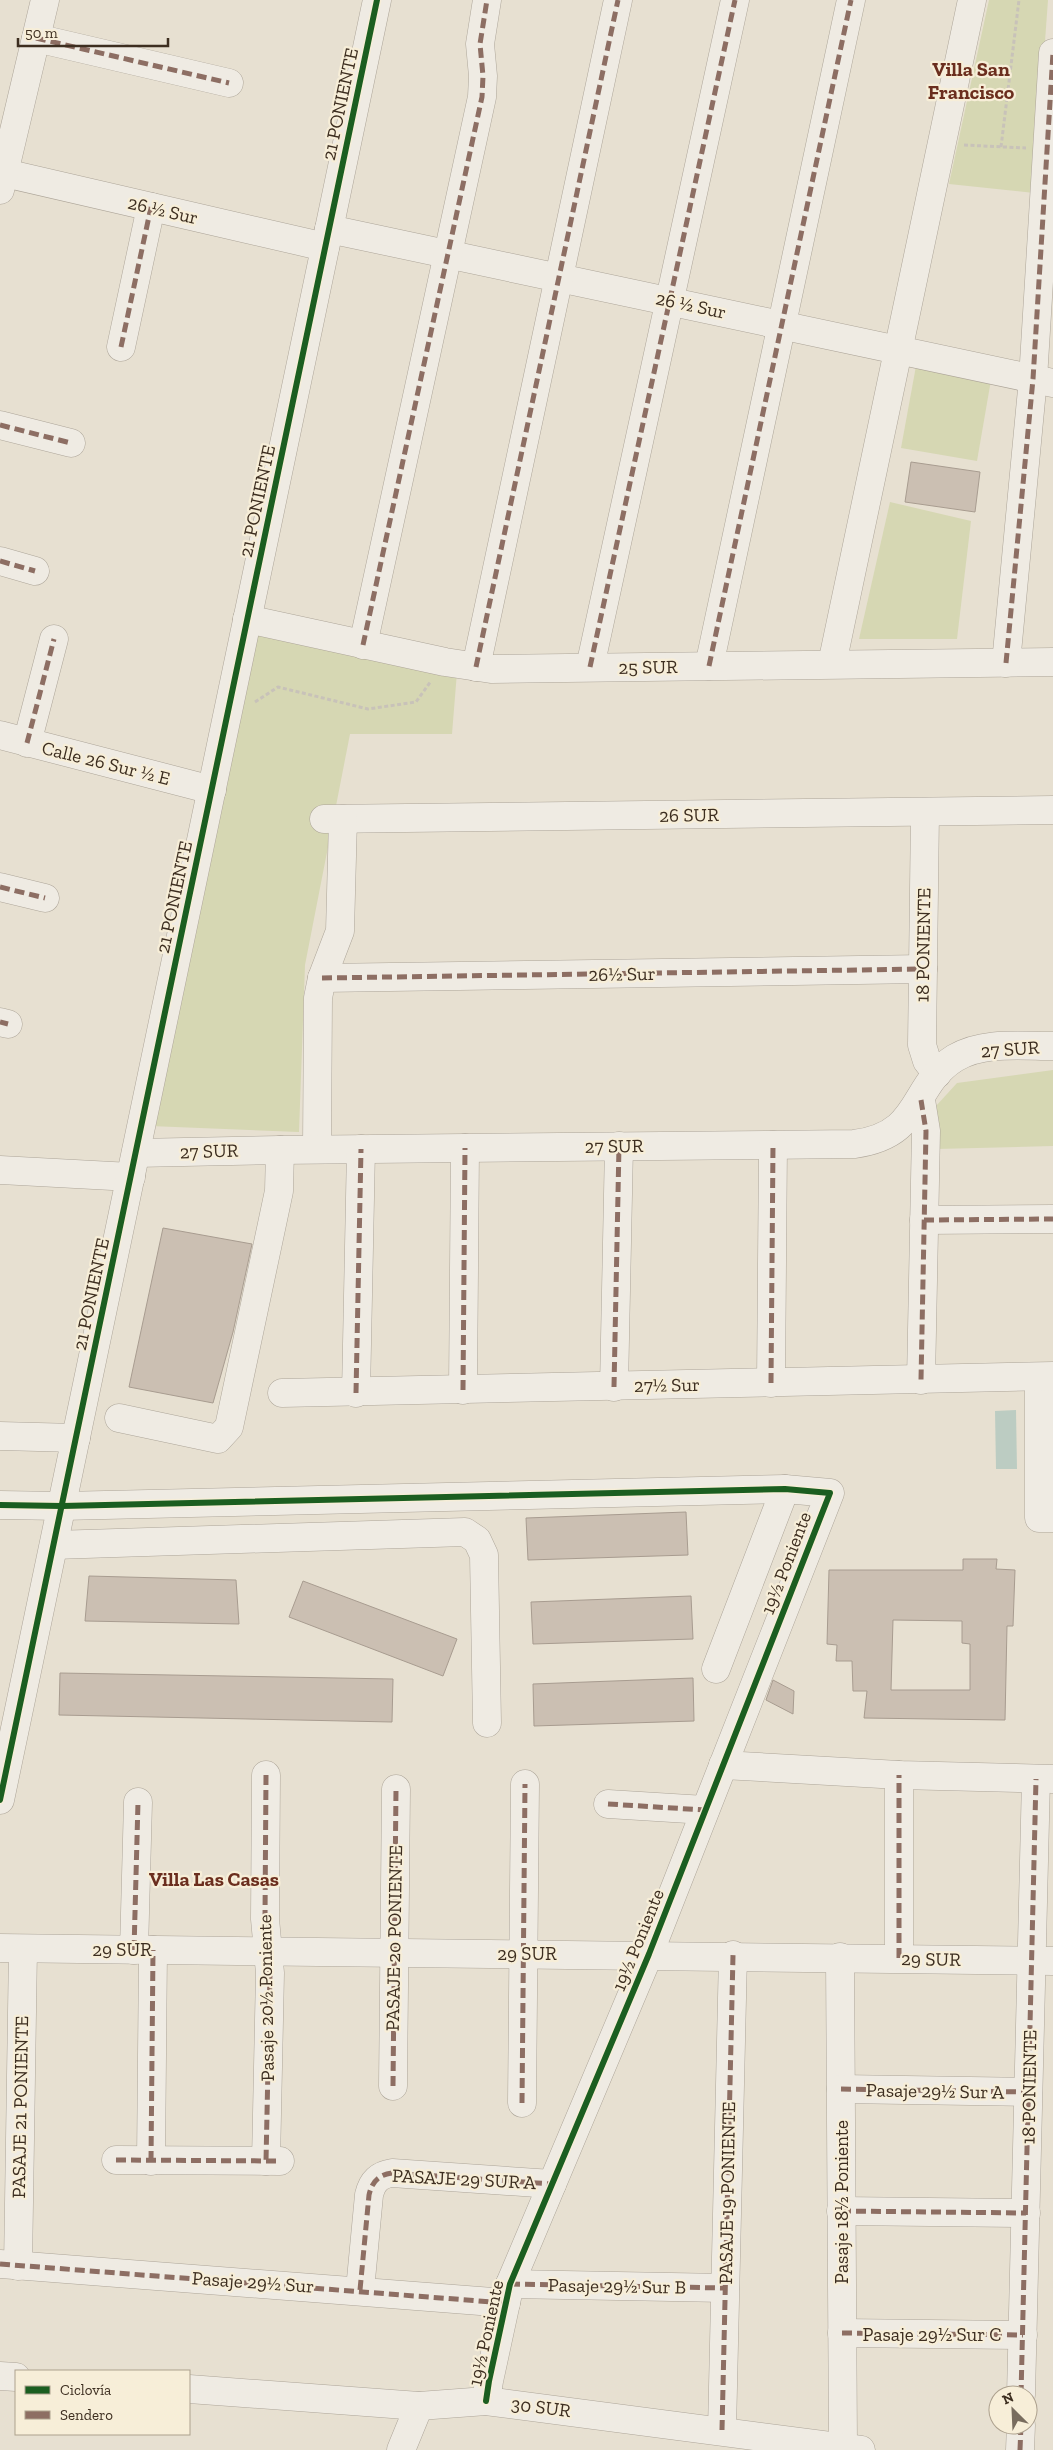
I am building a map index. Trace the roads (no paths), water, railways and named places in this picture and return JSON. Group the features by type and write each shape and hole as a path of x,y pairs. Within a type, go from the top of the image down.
{"street":[{"path":"1,178 45,0"},
{"name":"21 PONIENTE","path":"0,1800 377,0"},
{"path":"362,645 482,97 483,76 480,44 487,0"},
{"path":"476,667 618,0"},
{"path":"590,667 735,0"},
{"path":"709,666 851,0"},
{"path":"832,664 972,0"},
{"path":"36,38 229,83"},
{"path":"1006,663 1043,381 1047,150 1053,53"},
{"name":"26 ½ Sur","path":"1,178 327,238 448,253 1043,381"},
{"path":"120,347 151,207"},
{"path":"0,425 71,443"},
{"path":"0,561 35,571"},
{"name":"25 SUR","path":"247,619 362,645 476,667 1053,662"},
{"path":"27,743 54,639"},
{"name":"Calle 26 Sur ½ E","path":"0,735 212,790"},
{"name":"26 SUR","path":"322,978 340,931 334,819 1053,810"},
{"name":"18 PONIENTE","path":"925,812 922,1045 927,1062 937,1074"},
{"path":"0,887 45,898"},
{"name":"26½ Sur","path":"322,978 923,969"},
{"path":"317,1149 318,998 322,978"},
{"name":"27 SUR","path":"0,1170 133,1165 280,1150 854,1144 876,1139 899,1126 921,1100 937,1074 956,1058 979,1049 1053,1046"},
{"path":"921,1100 926,1131 921,1380"},
{"path":"771,1383 773,1145"},
{"path":"614,1387 619,1146"},
{"path":"463,1390 465,1148"},
{"path":"356,1393 361,1149"},
{"path":"118,1418 218,1439 229,1427 279,1191 280,1150"},
{"path":"924,1220 1053,1219"},
{"path":"1046,1376 1039,1518 1053,1518"},
{"name":"27½ Sur","path":"282,1393 356,1393 1046,1376"},
{"path":"0,1436 76,1438"},
{"path":"0,1504 62,1506 785,1489 716,1669"},
{"name":"19½ Poniente","path":"486,2400 488,2381 508,2293 649,1954 830,1493 785,1489"},
{"path":"54,1545 465,1532 477,1540 484,1555 488,1723"},
{"path":"723,1765 1044,1779"},
{"path":"899,1774 899,1958"},
{"name":"Pasaje 20½ Poniente","path":"151,2160 273,2161 270,1973 265,1919 266,1775"},
{"name":"18 PONIENTE","path":"1022,2385 1028,2092 1042,1961 1044,1779"},
{"path":"522,2103 525,1784"},
{"name":"PASAJE 20 PONIENTE","path":"393,2086 396,1789"},
{"path":"116,2160 151,2160 138,1802"},
{"path":"608,1804 706,1810"},
{"name":"29 SUR","path":"11,1948 732,1955 1042,1961"},
{"name":"PASAJE 21 PONIENTE","path":"9,2265 11,1948"},
{"name":"PASAJE 19 PONIENTE","path":"722,2430 732,1955"},
{"name":"Pasaje 18½ Poniente","path":"840,1957 842,2333 852,2449"},
{"name":"Pasaje 29½ Sur A","path":"841,2089 1028,2092"},
{"name":"PASAJE 29 SUR A","path":"360,2290 369,2195 377,2179 392,2173 552,2184"},
{"path":"842,2211 1026,2214"},
{"name":"Pasaje 29½ Sur","path":"9,2265 360,2290 508,2293"},
{"name":"Pasaje 29½ Sur B","path":"508,2293 725,2288"},
{"name":"Pasaje 29½ Sur C","path":"842,2333 1023,2335"},
{"path":"0,2376 15,2377"},
{"name":"30 SUR","path":"190,2389 418,2406 486,2400 722,2430 852,2449"},
{"path":"402,2450 418,2406"},
{"path":"1020,2450 1021,2435"}],"district":[{"name":"Villa San Francisco","path":"971,80"},
{"name":"Villa Las Casas","path":"214,1879"}]}
